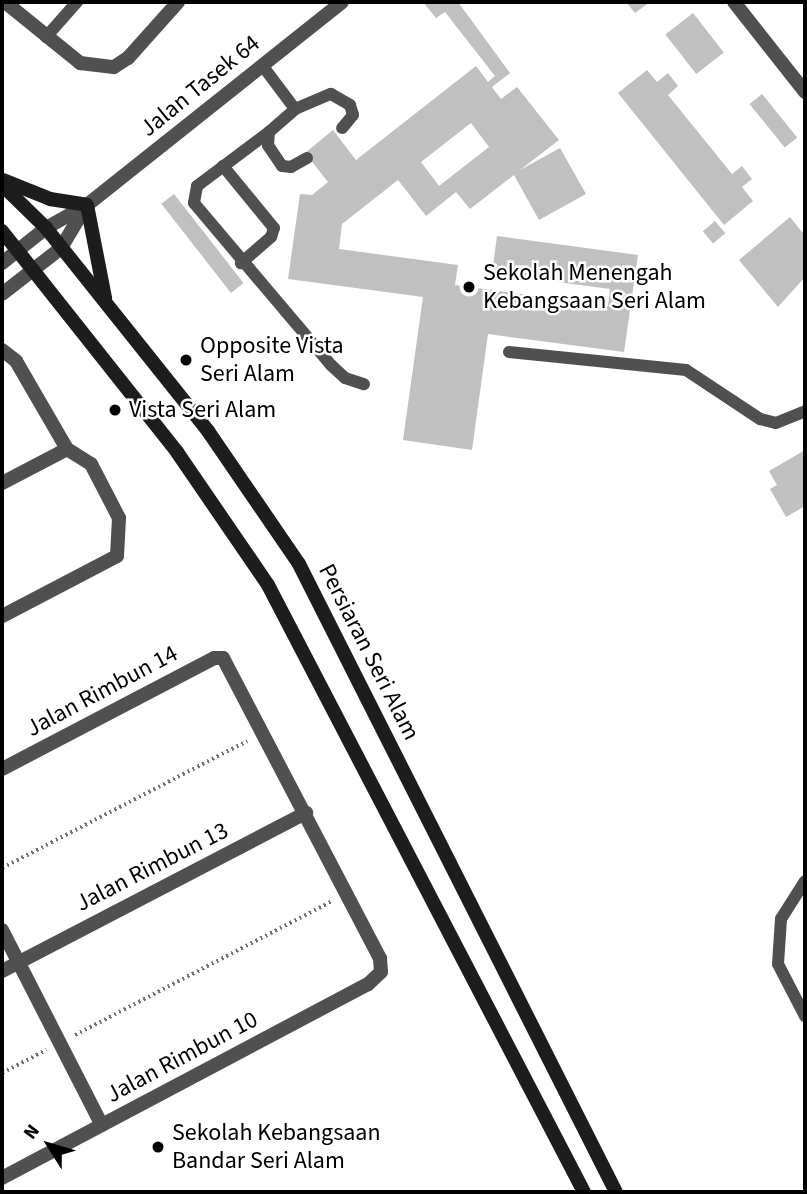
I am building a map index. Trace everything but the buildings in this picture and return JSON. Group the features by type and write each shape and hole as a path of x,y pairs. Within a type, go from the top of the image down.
{"main road":[{"path":"2,180 50,200 87,205 95,264 107,306"},
{"name":"Persiaran Seri Alam","path":"2,185 46,228 208,431 299,564 616,1192"},
{"path":"2,231 177,452 268,584 584,1192"}],"street":[{"path":"5,2 80,63 114,67 128,58 178,2"},
{"name":"Jalan Tasek 64","path":"87,205 342,2"},
{"path":"734,2 805,92"},
{"path":"2,263 46,228 87,205"},
{"path":"2,294 61,248 87,205"},
{"path":"2,350 16,360 67,449 91,464 120,518 117,556 2,616"},
{"path":"2,483 67,449"},
{"name":"Jalan Rimbun 14","path":"2,769 214,658 223,658 264,732"},
{"path":"264,732 347,893"},
{"name":"Jalan Rimbun 13","path":"2,971 306,813"},
{"name":"Jalan Rimbun 10","path":"2,1178 368,984 382,972 380,958 347,893"},
{"path":"2,930 102,1125"}],"lane":[{"path":"46,37 77,2"},
{"path":"262,65 295,109"},
{"path":"342,128 353,115 350,105 331,94 295,109 197,186 194,203 241,263 331,365 345,378 363,384"},
{"path":"269,132 268,145 282,166 291,167 307,158"},
{"path":"223,166 274,228 271,237 241,263"},
{"path":"509,352 686,370 760,419 776,423 805,411"},
{"path":"805,881 781,919 778,964 805,1016"}],"path":[{"path":"2,868 264,732"},
{"path":"2,1073 347,893"}],"place":[{"name":"Sekolah Menengah Kebangsaan Seri Alam","path":"469,287"},
{"name":"Opposite Vista Seri Alam","path":"186,360"},
{"name":"Vista Seri Alam","path":"115,410"},
{"name":"Sekolah Kebangsaan Bandar Seri Alam","path":"158,1147"}]}
